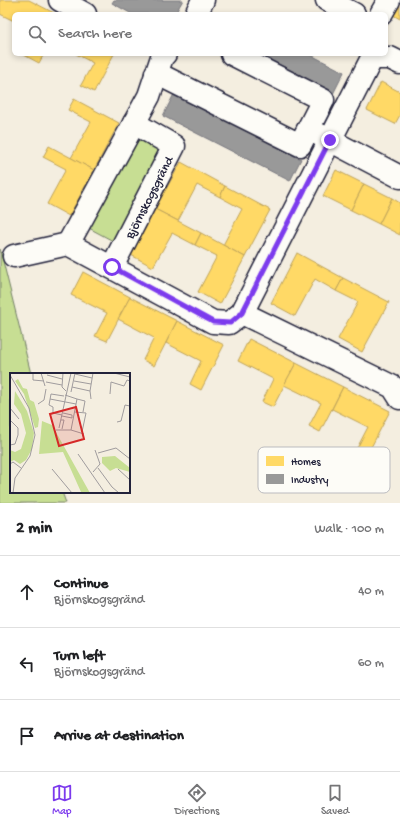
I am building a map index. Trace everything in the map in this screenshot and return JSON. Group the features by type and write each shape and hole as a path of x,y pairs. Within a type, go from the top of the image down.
{"street":[{"path":"60,0 81,12"},
{"path":"197,12 203,0"},
{"path":"327,0 350,12"},
{"path":"382,12 389,0"},
{"path":"68,244 148,96 160,60 300,146 323,100 236,56"},
{"path":"14,256 68,244 213,322 230,323 242,313 372,56 390,58 400,64"},
{"name":"Björnskogsgränd","path":"112,267 174,146 134,123"},
{"path":"308,129 400,177"},
{"path":"242,313 398,386"}],"green space":[{"path":"136,135 165,150 115,242 87,227"},
{"path":"0,249 31,373 10,373 10,493 62,493 66,503 0,503"}],"building: Homes":[{"path":"0,0 29,0 52,12 12,12 12,20 0,14"},
{"path":"400,2 400,19 393,15"},
{"path":"26,56 43,56 39,63"},
{"path":"80,56 113,56 94,92 81,85 93,63"},
{"path":"381,82 400,92 400,115 395,124 367,110"},
{"path":"74,99 119,123 94,170 71,158 91,122 68,110"},
{"path":"49,146 94,170 69,216 47,204 66,169 43,157"},
{"path":"181,162 225,186 220,197 197,185 178,221 155,209"},
{"path":"336,170 364,184 351,210 323,196"},
{"path":"364,184 392,198 379,224 351,210"},
{"path":"225,186 270,210 245,257 223,245 242,209 220,197"},
{"path":"392,198 400,203 400,235 379,224"},
{"path":"155,209 201,233 195,245 172,233 153,267 131,255"},
{"path":"201,233 245,257 220,304 198,292 217,256 195,245"},
{"path":"297,253 343,278 336,291 315,279 295,316 271,303"},
{"path":"83,272 130,297 107,341 95,336 107,313 71,295"},
{"path":"343,278 389,302 362,352 338,339 358,302 336,291"},
{"path":"130,297 177,321 154,366 143,360 154,338 118,319"},
{"path":"177,321 224,345 201,390 190,384 201,361 166,343"},
{"path":"249,339 296,363 273,407 262,402 273,379 238,361"},
{"path":"296,363 343,387 320,432 309,426 321,403 284,385"},
{"path":"343,387 390,411 371,447 358,447 368,427 332,409"}],"building: Industry":[{"path":"114,0 183,0 176,12 128,12 112,3"},
{"path":"259,56 313,56 344,72 333,94"},
{"path":"174,94 301,159 290,181 163,116"}],"route":[{"path":"112,267 213,322 230,323 242,313 330,140"}]}
